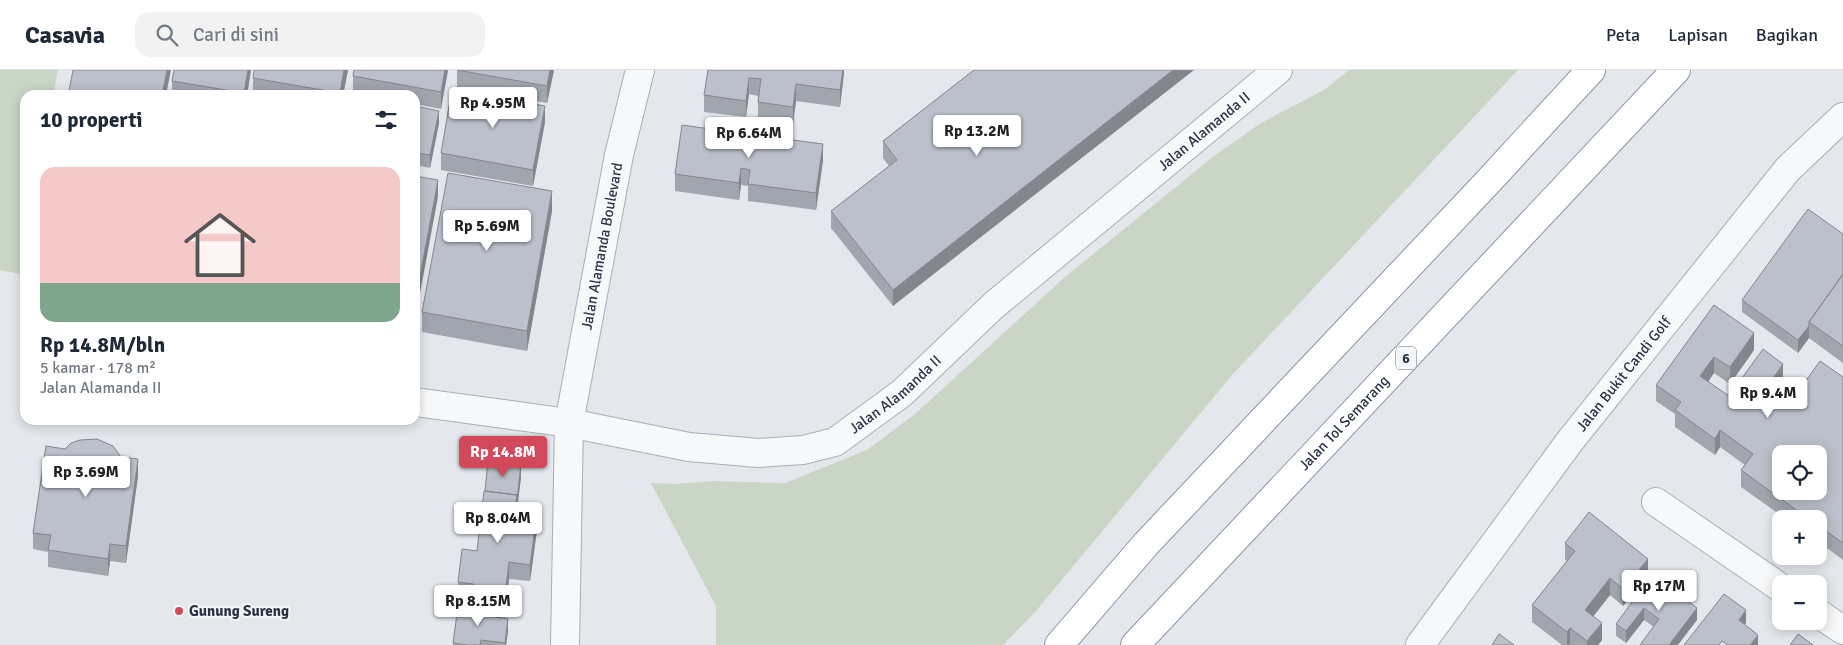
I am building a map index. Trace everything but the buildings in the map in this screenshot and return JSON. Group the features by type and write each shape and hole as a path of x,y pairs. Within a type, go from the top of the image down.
{"highway":[{"path":"1059,645 1146,544 1591,70"},
{"name":"Jalan Tol Semarang","path":"1135,645 1676,70"}],"street":[{"name":"Jalan Alamanda Boulevard","path":"565,645 569,423 619,155 640,70"},
{"name":"Jalan Alamanda II","path":"420,403 569,423 689,447 758,453 803,450 835,442 902,393 993,306 1278,70"},
{"name":"Jalan Bukit Candi Golf","path":"1420,645 1576,433 1788,169 1843,116"},
{"path":"1656,502 1772,582"},
{"path":"1827,619 1843,630"}],"green space":[{"path":"0,70 58,70 54,90 20,90 20,274 0,270"},
{"path":"1349,70 1518,70 1233,374 1036,611 1003,645 716,645 716,606 651,483 676,484 711,481 785,483 867,450 915,414 1065,277 1214,156 1261,123 1324,90"}],"place":[{"name":"Gunung Sureng","path":"179,611"}]}
